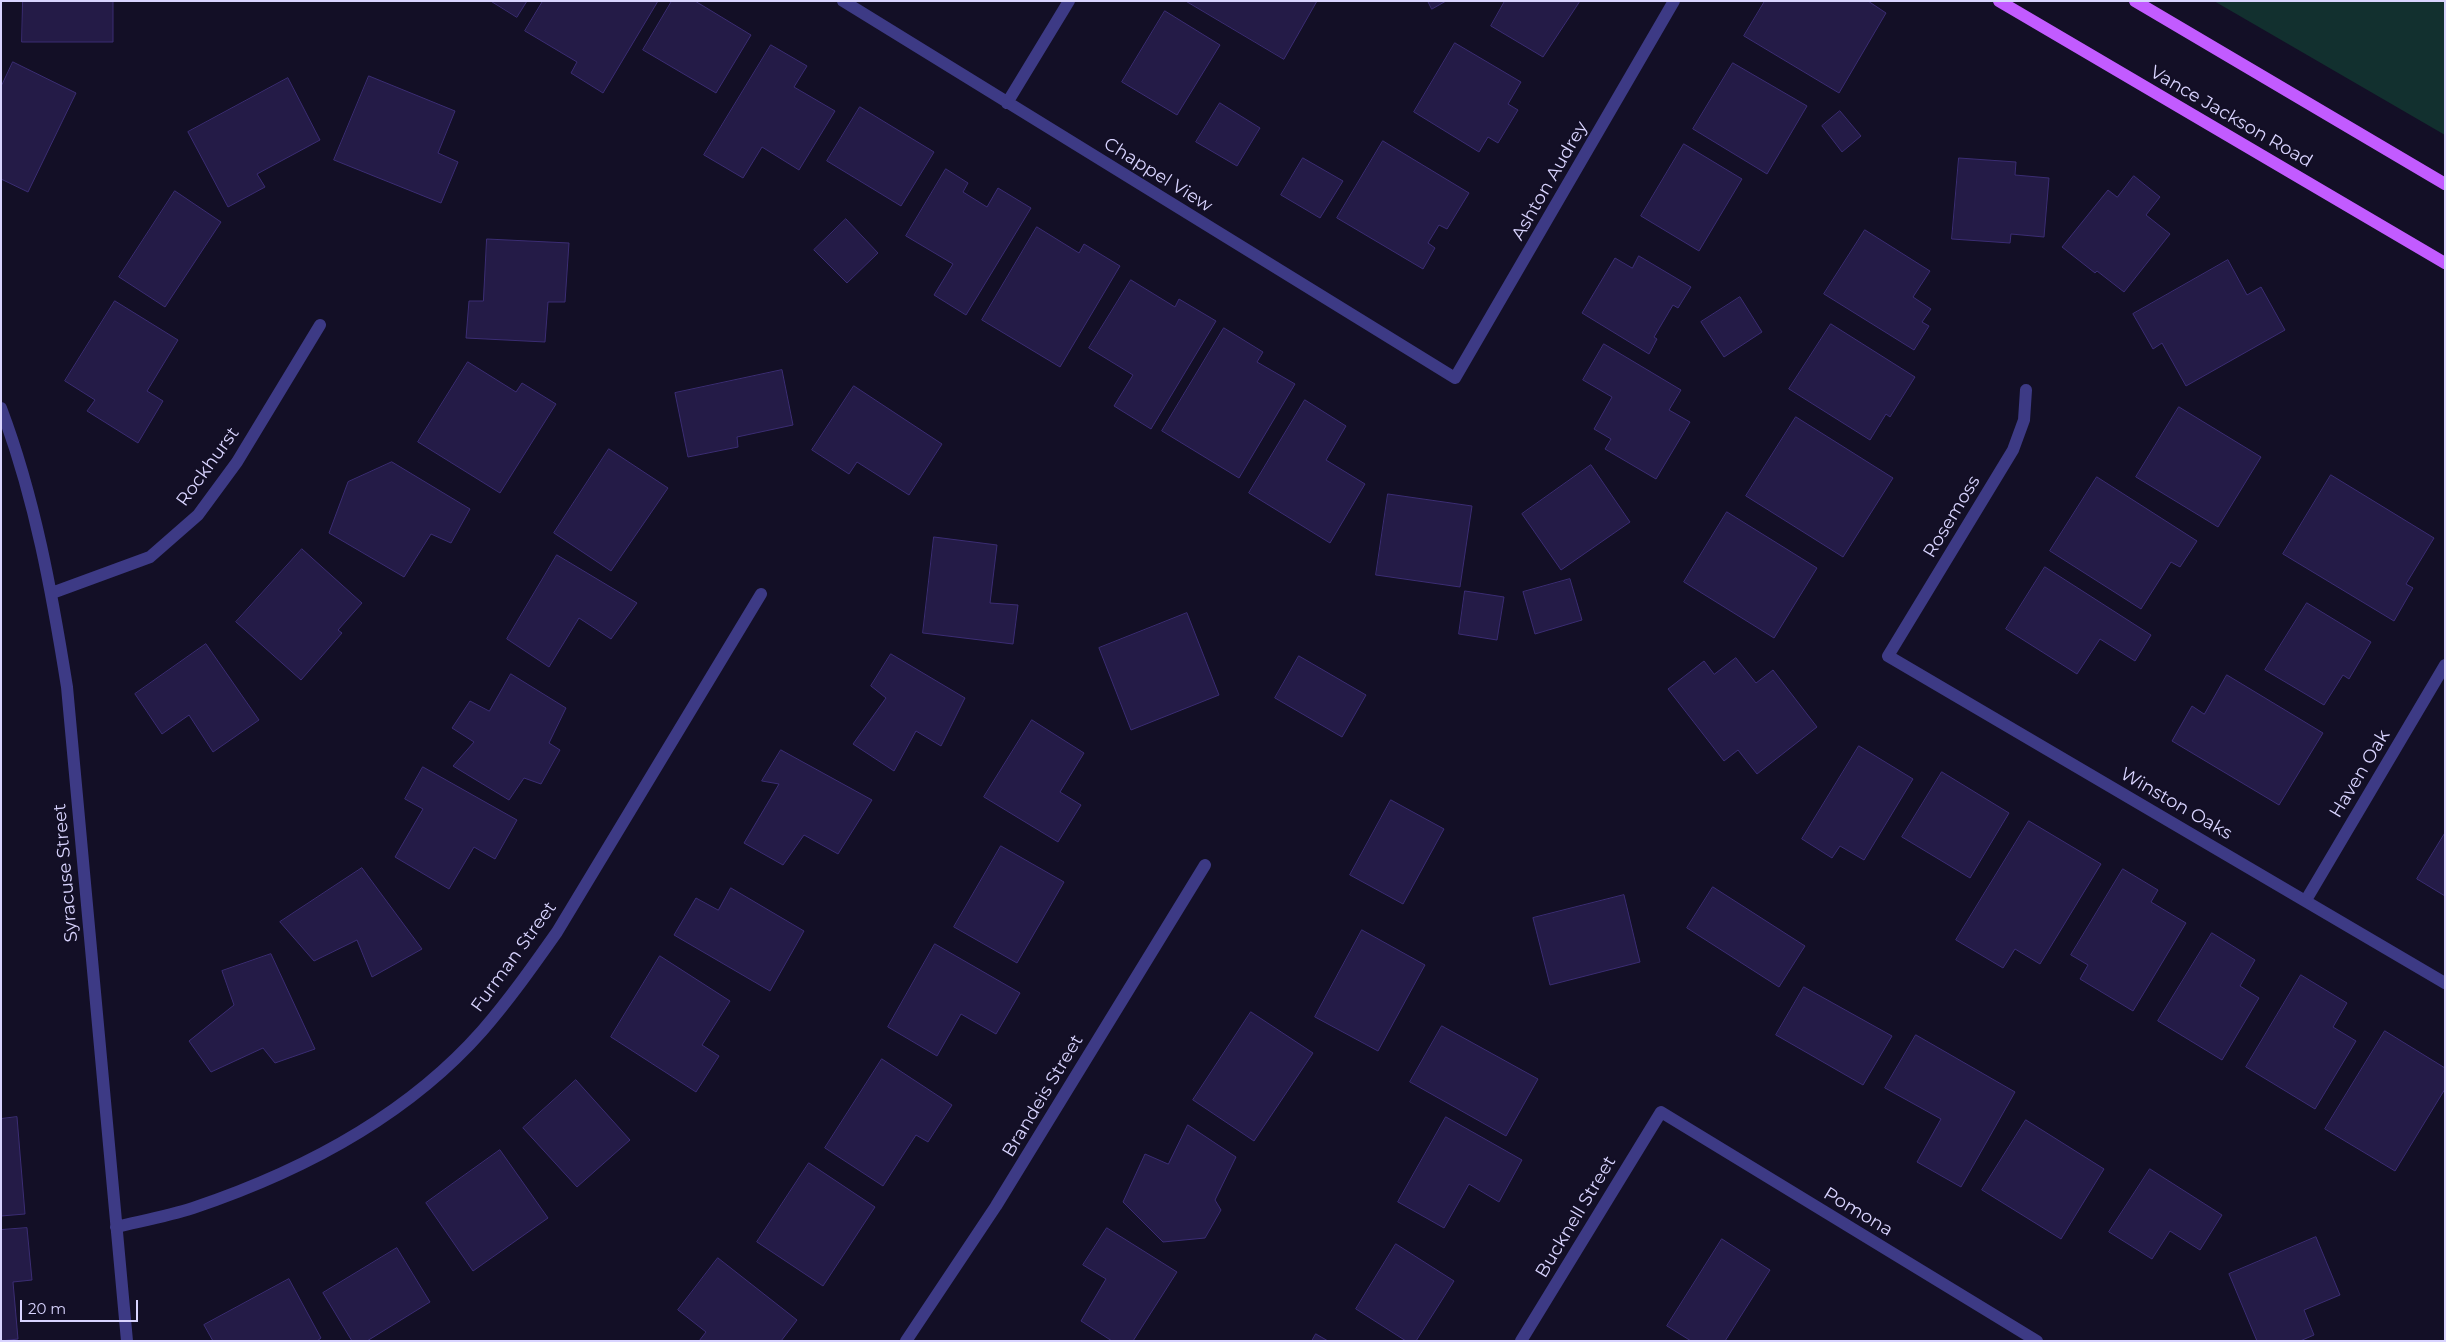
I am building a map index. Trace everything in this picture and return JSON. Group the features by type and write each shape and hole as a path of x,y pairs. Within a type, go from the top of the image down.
{"main road":[{"name":"Vance Jackson Road","path":"1999,1 2445,263"},
{"path":"2135,1 2445,184"}],"street":[{"name":"Chappel View","path":"843,1 1455,378"},
{"path":"1007,103 1069,1"},
{"name":"Ashton Audrey","path":"1455,378 1674,1"},
{"name":"Rockhurst","path":"52,593 150,556 198,515 237,462 320,325"},
{"name":"Rosemoss","path":"1888,656 2013,450 2024,420 2026,390"},
{"name":"Syracuse Street","path":"1,408 20,457 52,593 68,697 127,1341"},
{"name":"Furman Street","path":"116,1227 192,1208 273,1177 330,1150 384,1116 435,1077 480,1033 521,984 557,932 761,594"},
{"name":"Winston Oaks","path":"1888,656 2445,983"},
{"name":"Haven Oak","path":"2306,900 2445,665"},
{"name":"Brandeis Street","path":"906,1341 996,1206 1205,865"},
{"name":"Bucknell Street","path":"1521,1341 1661,1112"},
{"name":"Pomona","path":"1661,1112 2037,1341"}],"green space":[{"path":"2214,1 2445,1 2445,135"}],"building":[{"path":"23,1 113,1 113,42 22,42"},
{"path":"491,1 527,1 517,17"},
{"path":"543,1 658,1 603,93 571,73 577,62 525,31"},
{"path":"672,1 695,1 751,35 716,93 643,50"},
{"path":"1186,1 1317,1 1284,59"},
{"path":"1428,1 1446,1 1432,9"},
{"path":"1505,1 1580,1 1543,57 1491,26"},
{"path":"1765,1 1868,1 1886,13 1839,93 1744,36"},
{"path":"1165,11 1220,45 1177,115 1122,82"},
{"path":"1455,43 1521,82 1508,104 1518,110 1498,143 1488,137 1479,152 1414,112"},
{"path":"771,45 807,66 794,87 835,111 799,170 762,147 743,178 704,155"},
{"path":"13,62 76,93 28,192 1,179 1,87"},
{"path":"1733,63 1807,106 1767,174 1693,129"},
{"path":"369,76 455,111 438,153 458,162 441,203 334,160"},
{"path":"288,78 320,140 257,174 265,187 228,207 188,132"},
{"path":"1220,103 1260,128 1237,166 1196,142"},
{"path":"860,107 934,152 901,206 827,161"},
{"path":"1840,111 1861,136 1842,152 1822,126"},
{"path":"1383,141 1469,193 1447,229 1439,225 1428,243 1435,248 1423,269 1337,218"},
{"path":"1684,144 1742,179 1699,251 1641,216"},
{"path":"1303,158 1343,181 1320,218 1281,195"},
{"path":"1959,158 2016,162 2015,175 2049,178 2044,237 2011,234 2010,243 1952,239"},
{"path":"946,169 968,183 963,192 987,207 998,188 1031,208 966,315 934,295 953,264 906,236"},
{"path":"2134,176 2160,197 2146,215 2170,234 2124,292 2097,271 2095,273 2062,247 2108,190 2117,197"},
{"path":"175,191 221,222 165,307 119,277"},
{"path":"846,219 878,253 847,283 814,250"},
{"path":"1037,227 1079,253 1084,244 1120,266 1060,367 982,320"},
{"path":"1865,230 1930,271 1913,297 1931,309 1922,322 1929,326 1914,350 1824,294"},
{"path":"487,239 569,243 565,302 548,302 545,342 466,338 469,301 483,301"},
{"path":"1639,256 1691,287 1678,308 1673,305 1654,337 1657,339 1649,354 1582,313 1615,258 1632,268"},
{"path":"2228,260 2247,295 2261,287 2285,330 2186,386 2162,343 2153,349 2133,314"},
{"path":"1131,280 1175,307 1179,299 1216,321 1151,429 1114,406 1133,375 1089,348"},
{"path":"1740,297 1762,332 1724,357 1701,322"},
{"path":"115,301 178,340 147,391 163,401 138,443 87,411 95,400 65,381"},
{"path":"1831,324 1915,377 1890,417 1886,414 1870,440 1789,389"},
{"path":"1224,328 1263,352 1257,362 1295,384 1239,478 1162,431"},
{"path":"1604,344 1681,390 1669,410 1690,422 1656,479 1605,449 1611,439 1594,429 1612,397 1583,380"},
{"path":"468,362 516,392 522,383 556,404 500,493 418,442"},
{"path":"782,370 793,425 737,437 738,447 688,457 675,393"},
{"path":"854,386 942,444 909,495 857,462 849,474 812,450"},
{"path":"1305,400 1346,426 1326,460 1365,484 1330,543 1249,493"},
{"path":"2179,407 2261,457 2218,527 2136,477"},
{"path":"1796,417 1893,478 1843,557 1746,496"},
{"path":"609,449 668,488 611,571 554,533"},
{"path":"392,462 470,509 451,543 431,534 404,577 329,533 348,482"},
{"path":"1591,465 1630,522 1561,570 1522,514"},
{"path":"2331,475 2434,538 2406,584 2413,588 2394,621 2283,554"},
{"path":"2097,477 2197,541 2180,567 2171,562 2141,609 2050,551"},
{"path":"1388,494 1472,506 1460,587 1376,575"},
{"path":"1727,512 1817,568 1774,638 1684,582"},
{"path":"934,537 997,545 990,603 1018,605 1013,644 923,633"},
{"path":"302,549 362,603 338,630 342,633 301,680 236,622"},
{"path":"557,555 637,603 611,639 579,618 549,667 507,639"},
{"path":"2045,567 2151,635 2135,661 2100,639 2077,674 2006,629"},
{"path":"1570,579 1582,620 1535,634 1523,592"},
{"path":"1465,591 1504,597 1497,640 1459,634"},
{"path":"2307,603 2371,642 2349,679 2343,675 2324,705 2265,670"},
{"path":"1187,613 1219,695 1131,730 1099,648"},
{"path":"206,644 259,720 213,752 189,715 162,734 135,694"},
{"path":"891,654 965,698 941,746 916,731 894,771 853,744 886,698 871,686"},
{"path":"1299,656 1366,695 1342,737 1275,698"},
{"path":"1736,658 1756,683 1773,670 1817,727 1757,774 1738,750 1724,761 1668,689 1704,661 1714,674"},
{"path":"511,674 566,708 549,743 560,750 541,784 524,778 509,800 453,766 474,742 452,728 470,701 489,711"},
{"path":"2227,675 2323,733 2279,805 2172,741 2192,706 2204,714"},
{"path":"1032,720 1084,753 1060,792 1081,805 1058,842 984,797"},
{"path":"1859,746 1913,779 1864,860 1840,846 1832,858 1802,839"},
{"path":"781,750 872,800 838,854 804,835 783,865 744,843 779,784 762,781"},
{"path":"423,767 517,820 495,859 474,847 449,889 395,857 423,809 405,799"},
{"path":"1942,772 2009,813 1970,878 1902,837"},
{"path":"1391,800 1444,829 1403,904 1350,875"},
{"path":"2029,821 2101,864 2040,964 2015,949 2003,968 1956,940"},
{"path":"2445,833 2445,896 2417,879"},
{"path":"1001,846 1064,882 1017,963 954,927"},
{"path":"362,868 422,949 372,977 357,940 314,961 280,922"},
{"path":"2123,869 2158,890 2151,902 2186,923 2133,1011 2080,979 2088,965 2071,955"},
{"path":"1713,887 1805,946 1779,987 1687,928"},
{"path":"731,888 804,931 770,991 674,935 696,898 718,910"},
{"path":"1624,895 1640,962 1550,985 1533,918"},
{"path":"1362,930 1425,965 1378,1051 1315,1017"},
{"path":"2212,933 2255,960 2240,986 2259,998 2222,1060 2158,1021"},
{"path":"935,944 1020,993 996,1034 961,1014 937,1056 888,1027"},
{"path":"271,954 315,1049 275,1063 263,1048 211,1072 189,1041 234,1005 222,971"},
{"path":"660,956 730,1001 702,1045 719,1056 696,1092 611,1037"},
{"path":"2301,975 2347,1003 2333,1027 2356,1041 2315,1109 2246,1067"},
{"path":"1804,987 1892,1036 1863,1085 1776,1035"},
{"path":"1251,1012 1313,1053 1254,1141 1193,1100"},
{"path":"1442,1026 1538,1079 1506,1136 1410,1082"},
{"path":"2385,1031 2445,1068 2445,1089 2395,1171 2325,1129"},
{"path":"1916,1035 2015,1092 1961,1187 1917,1162 1941,1119 1885,1088"},
{"path":"882,1059 952,1105 928,1142 916,1135 883,1186 825,1148"},
{"path":"576,1080 630,1140 577,1187 523,1128"},
{"path":"17,1117 25,1214 1,1216 1,1119"},
{"path":"1446,1117 1522,1160 1499,1202 1469,1184 1444,1228 1398,1202"},
{"path":"2026,1120 2104,1169 2061,1239 1982,1190"},
{"path":"1188,1125 1236,1157 1215,1200 1221,1210 1205,1238 1163,1242 1123,1202 1145,1154 1168,1164"},
{"path":"500,1150 548,1218 473,1271 426,1203"},
{"path":"809,1163 875,1207 823,1286 757,1242"},
{"path":"2150,1169 2222,1215 2200,1250 2170,1231 2152,1259 2109,1232"},
{"path":"27,1228 32,1280 13,1282 18,1339 1,1341 1,1230"},
{"path":"1107,1228 1177,1272 1133,1341 1112,1341 1081,1321 1106,1279 1083,1265"},
{"path":"2316,1237 2340,1295 2304,1310 2314,1335 2300,1341 2257,1341 2229,1274"},
{"path":"1722,1239 1770,1270 1725,1341 1691,1341 1667,1326"},
{"path":"1396,1244 1454,1281 1416,1341 1406,1341 1356,1309"},
{"path":"397,1248 430,1302 367,1341 352,1341 323,1293"},
{"path":"718,1258 797,1320 781,1341 699,1341 706,1332 678,1310"},
{"path":"289,1279 321,1338 317,1341 213,1341 204,1325"},
{"path":"1316,1334 1328,1341 1312,1341"}]}
